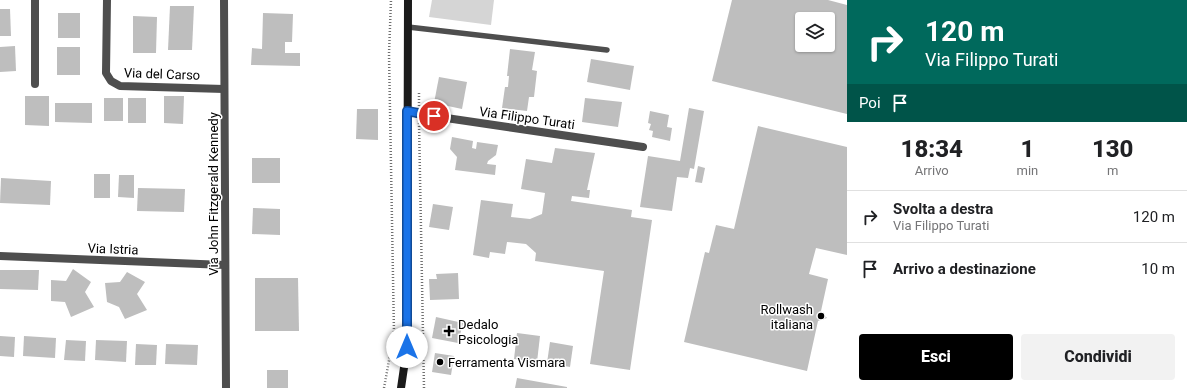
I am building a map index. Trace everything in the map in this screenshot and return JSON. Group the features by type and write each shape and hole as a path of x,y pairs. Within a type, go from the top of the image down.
{"street":[{"path":"35,0 35,84"},
{"name":"Via del Carso","path":"107,0 106,73 111,81 120,86 224,89"},
{"name":"Via John Fitzgerald Kennedy","path":"224,0 226,388"},
{"path":"401,388 407,347 408,0"},
{"name":"Via Filippo Turati","path":"407,111 643,147"},
{"name":"Via Istria","path":"0,256 225,265"}],"lane":[{"path":"408,27 607,50"}],"path":[{"path":"384,388 394,333 390,54 391,0"},
{"path":"419,85 424,388"}],"shaded area":[{"path":"432,0 494,0 491,25 429,17"}],"building":[{"path":"732,0 828,0 847,5 847,114 712,81"},
{"path":"170,6 194,6 192,50 168,50"},
{"path":"0,9 10,9 11,36 0,36"},
{"path":"58,13 80,13 80,38 58,38"},
{"path":"263,13 293,14 292,42 285,42 285,53 300,53 300,66 251,65 252,48 262,49"},
{"path":"133,16 157,17 156,53 133,53"},
{"path":"15,46 16,71 0,72 0,47"},
{"path":"57,47 80,47 80,75 57,75"},
{"path":"510,49 535,52 532,70 537,71 534,97 529,97 527,111 502,108 505,87 508,87 509,76 507,76"},
{"path":"591,59 634,66 630,90 587,82"},
{"path":"439,77 467,82 462,109 434,103"},
{"path":"25,96 49,96 49,126 25,125"},
{"path":"164,96 184,96 183,124 164,123"},
{"path":"104,98 123,98 123,121 104,121"},
{"path":"128,98 146,98 146,123 128,123"},
{"path":"585,98 622,102 618,127 582,122"},
{"path":"55,103 92,103 92,123 55,122"},
{"path":"689,108 704,111 694,169 690,168 688,178 677,177 672,211 640,207 648,156 680,161"},
{"path":"357,109 378,109 378,140 356,139"},
{"path":"650,111 669,115 667,127 672,128 670,141 652,137 653,131 649,130 651,124 648,123"},
{"path":"758,126 847,147 847,255 816,248 809,274 828,279 821,311 827,318 818,321 807,371 684,342 705,252 709,253 716,225 734,229"},
{"path":"452,137 473,141 472,148 476,149 477,142 498,145 496,155 488,161 487,164 496,165 495,175 455,170 457,157 450,149"},
{"path":"555,148 595,153 587,190 590,190 589,198 572,196 571,201 632,210 631,217 652,220 630,370 590,364 604,271 535,261 536,253 526,244 507,242 505,254 490,252 489,258 473,255 481,200 513,204 511,217 530,219 542,214 545,193 521,189 526,159 552,163"},
{"path":"252,158 280,158 280,183 252,183"},
{"path":"698,166 705,168 702,183 695,182"},
{"path":"94,174 110,174 110,198 94,198"},
{"path":"119,175 134,175 134,198 118,197"},
{"path":"1,178 51,181 50,205 0,203"},
{"path":"138,188 185,189 184,212 137,211"},
{"path":"433,204 453,207 449,230 429,227"},
{"path":"253,208 280,209 280,235 252,234"},
{"path":"73,269 91,282 85,292 94,307 71,317 65,302 51,301 51,280 66,281"},
{"path":"0,270 39,270 38,290 0,289"},
{"path":"127,272 145,282 137,294 147,310 125,319 119,307 107,302 105,283 120,282"},
{"path":"458,273 459,299 430,300 429,279 437,279 436,274"},
{"path":"255,278 298,278 299,331 255,331"},
{"path":"436,317 463,323 458,343 432,338"},
{"path":"517,333 540,336 537,362 514,359"},
{"path":"0,336 15,337 14,357 0,356"},
{"path":"24,336 56,338 55,358 23,356"},
{"path":"66,340 86,341 85,361 64,360"},
{"path":"96,340 127,341 126,362 95,360"},
{"path":"550,342 573,346 570,367 547,363"},
{"path":"136,344 157,345 156,365 135,365"},
{"path":"166,344 198,345 197,365 165,364"},
{"path":"435,353 454,356 451,375 432,372"},
{"path":"267,370 288,370 288,388 267,388"},
{"path":"517,378 567,387 567,388 515,388"}],"place":[{"name":"Rollwash italiana","path":"821,316"},
{"name":"Dedalo Psicologia","path":"449,331"},
{"name":"Ferramenta Vismara","path":"440,362"}],"route":[{"path":"407,347 407,111 434,116"}]}
